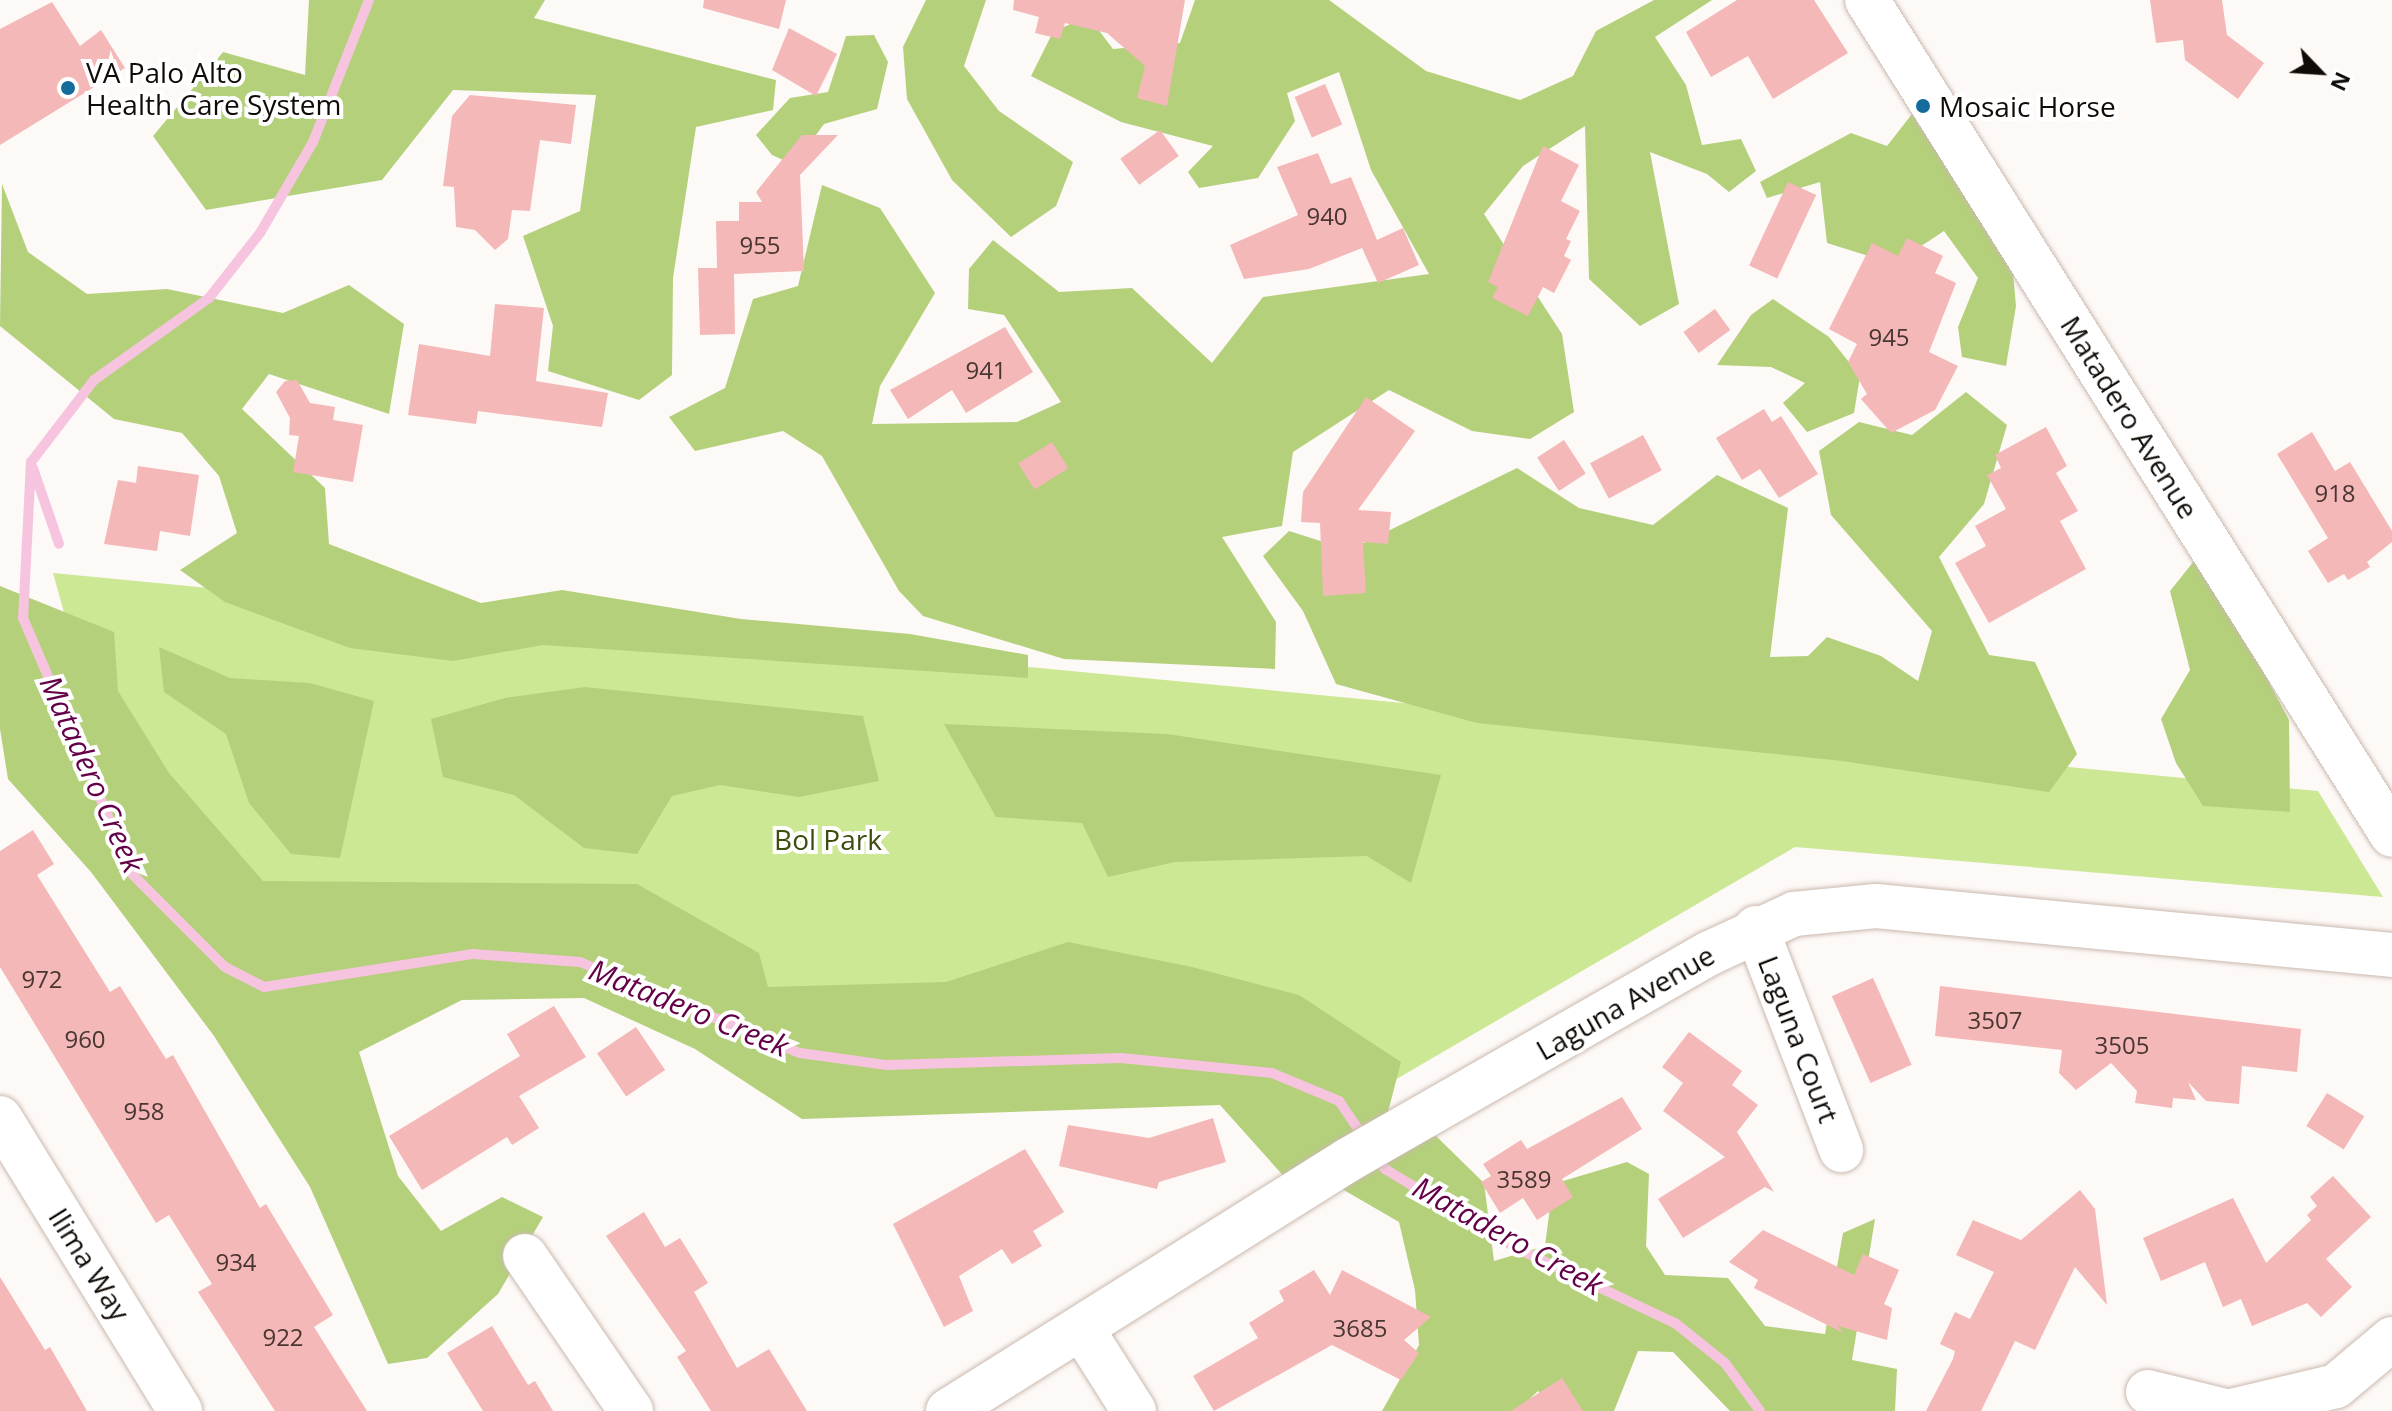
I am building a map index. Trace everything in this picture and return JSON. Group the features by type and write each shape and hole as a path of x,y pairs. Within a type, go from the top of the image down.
{"street":[{"name":"Matadero Avenue","path":"1867,0 2392,835"},
{"name":"Laguna Avenue","path":"948,1411 1348,1160 1756,928 1794,914 1876,906 2392,955"},
{"name":"Laguna Court","path":"1756,928 1841,1150"},
{"name":"Ilima Way","path":"0,1118 180,1411"},
{"path":"525,1256 631,1411"},
{"path":"1082,1329 1134,1411"},
{"path":"2232,1411 2336,1386 2392,1339"},
{"path":"2148,1392 2225,1411"}],"green space":[{"path":"309,0 545,0 534,18 776,80 773,110 696,127 673,278 672,375 639,400 548,371 553,326 523,236 580,211 596,95 453,90 382,180 206,210 153,136 223,52 305,75"},
{"path":"926,0 986,0 964,66 999,111 1073,162 1056,206 1011,237 952,180 907,99 903,47"},
{"path":"1195,0 1329,0 1426,71 1520,100 1573,76 1596,31 1654,0 1712,0 1655,37 1686,85 1702,145 1741,139 1756,171 1729,192 1707,174 1650,152 1679,304 1640,326 1589,279 1585,126 1523,166 1484,214 1562,334 1574,412 1530,439 1472,431 1389,390 1293,452 1282,526 1222,537 1276,622 1275,669 1064,659 923,616 899,591 822,456 783,431 695,451 669,417 725,388 753,299 798,286 822,185 880,208 935,293 880,386 872,424 1017,422 1061,402 1004,315 968,309 969,269 993,240 1059,292 1132,288 1212,363 1263,297 1429,274 1371,170 1339,72 1287,93 1295,121 1258,178 1199,188 1188,172 1213,146 1121,122 1031,76 1053,32 1088,16 1113,49 1180,43"},
{"path":"874,35 888,62 877,109 824,124 794,165 772,155 756,135 790,98 828,92 846,36"},
{"path":"1912,114 2012,262 2016,306 2006,366 1962,357 1958,327 1978,278 1944,231 1894,264 1827,243 1820,182 1767,198 1760,182 1851,133 1887,146"},
{"path":"2,184 28,252 87,294 167,289 283,313 349,285 404,324 389,414 269,374 242,409 325,488 329,544 481,603 562,590 741,619 910,634 1028,655 1028,678 543,645 453,661 350,648 225,602 180,570 237,533 219,476 182,433 114,419 0,326"},
{"path":"1773,299 1829,337 1860,376 1854,413 1807,432 1783,403 1805,383 1771,367 1717,365 1751,315"},
{"path":"1966,392 2007,425 1984,504 1939,557 1989,655 2035,662 2077,754 2049,792 1842,761 1477,723 1336,684 1303,611 1263,556 1289,531 1349,550 1517,468 1579,508 1653,525 1717,475 1788,508 1770,657 1808,656 1827,637 1881,656 1918,681 1932,631 1831,515 1819,451 1859,422 1912,435"},
{"path":"2194,561 2231,611 2289,720 2290,812 2203,806 2176,763 2161,719 2190,670 2170,591"},
{"name":"Bol Park","path":"53,573 2318,791 2383,897 1795,847 1357,1102 796,1034 289,932 99,738"},
{"path":"0,586 114,632 118,691 169,773 263,881 637,884 759,953 768,987 946,982 1068,942 1192,967 1299,995 1401,1062 1383,1131 1288,1181 1220,1105 802,1119 695,1049 584,998 462,1000 359,1052 398,1176 441,1231 502,1197 543,1217 498,1294 427,1358 388,1364 310,1187 214,1036 91,872 8,779 0,729"},
{"path":"159,647 230,678 310,683 374,701 340,858 291,854 249,803 226,734 164,692"},
{"path":"585,687 863,716 879,781 799,797 720,785 672,796 637,854 584,848 514,795 443,777 431,719 505,698"},
{"path":"944,724 1167,734 1441,775 1411,883 1367,856 1175,862 1108,877 1082,823 996,817"},
{"path":"1435,1135 1484,1183 1494,1261 1545,1246 1553,1184 1627,1162 1649,1174 1646,1246 1665,1275 1728,1278 1765,1326 1825,1334 1843,1233 1875,1219 1852,1360 1897,1369 1895,1411 1730,1411 1673,1352 1638,1351 1614,1411 1559,1411 1538,1391 1517,1411 1382,1411 1419,1345 1415,1290 1399,1222 1342,1189"}],"building":[{"path":"704,0 786,0 779,29 703,8"},
{"path":"1014,0 1185,0 1167,106 1137,98 1145,66 1107,33 1065,23 1060,39 1035,33 1039,17 1013,10"},
{"path":"1737,0 1814,0 1848,53 1773,99 1748,56 1711,77 1686,32"},
{"path":"2150,0 2222,0 2227,35 2264,63 2238,99 2185,60 2183,40 2156,43"},
{"path":"52,2 80,46 101,30 125,68 0,145 0,29"},
{"path":"789,28 837,54 816,96 772,70"},
{"path":"1325,84 1342,125 1312,137 1295,97"},
{"path":"470,95 576,105 571,144 540,140 530,211 512,210 508,239 495,250 475,230 456,227 454,187 443,186 452,116"},
{"path":"1160,130 1179,156 1139,185 1120,159"},
{"path":"802,135 838,135 800,175 804,271 734,274 735,334 700,335 698,268 717,268 716,221 739,221 739,202 762,202 756,192"},
{"path":"1543,146 1579,165 1561,201 1580,211 1566,239 1571,241 1564,256 1571,260 1554,293 1543,287 1528,316 1492,298 1498,287 1488,282"},
{"path":"1318,153 1331,184 1351,177 1377,240 1403,228 1419,265 1378,283 1362,248 1309,269 1244,279 1230,245 1298,215 1277,167"},
{"path":"1788,182 1816,195 1777,278 1749,265"},
{"path":"1907,238 1943,256 1935,273 1956,283 1929,352 1958,366 1935,410 1891,433 1861,399 1867,394 1848,362 1857,344 1829,329 1872,243 1898,256"},
{"path":"495,304 544,308 536,381 608,393 602,427 478,411 476,424 408,415 419,344 490,356"},
{"path":"1715,309 1730,330 1699,353 1683,332"},
{"path":"1005,327 1033,372 966,413 952,390 908,419 890,390"},
{"path":"297,380 310,403 335,407 333,420 363,425 353,482 293,472 299,436 289,435 290,418 276,392 285,381"},
{"path":"1366,397 1415,431 1358,510 1391,512 1388,544 1363,542 1366,593 1323,596 1320,523 1301,522 1303,492"},
{"path":"1764,409 1772,422 1781,416 1818,474 1779,498 1760,469 1742,480 1716,438"},
{"path":"2046,427 2067,466 2056,473 2078,511 2060,521 2086,569 1989,623 1955,563 1986,546 1975,526 2006,509 1987,475 2001,468 1995,455"},
{"path":"2312,432 2335,471 2350,462 2392,531 2392,542 2367,562 2370,567 2348,580 2344,574 2328,583 2308,551 2328,538 2277,454"},
{"path":"1643,435 1662,470 1609,498 1590,463"},
{"path":"1564,440 1586,474 1559,491 1537,457"},
{"path":"1052,442 1068,468 1035,489 1018,463"},
{"path":"138,466 199,475 190,536 160,531 157,551 104,544 118,480 136,483"},
{"path":"33,830 54,864 37,875 110,992 120,986 166,1059 173,1055 260,1208 266,1204 333,1315 314,1327 367,1411 275,1411 198,1292 212,1284 169,1215 156,1223 0,967 0,851"},
{"path":"1873,978 1912,1065 1871,1083 1832,996"},
{"path":"1940,986 2301,1029 2297,1072 2242,1066 2239,1104 2206,1101 2188,1082 2196,1100 2173,1098 2172,1108 2135,1103 2137,1091 2111,1063 2076,1090 2059,1073 2062,1050 1935,1036"},
{"path":"554,1006 586,1057 519,1096 539,1128 512,1145 507,1137 422,1190 389,1136 520,1056 507,1034"},
{"path":"636,1027 665,1070 626,1096 597,1053"},
{"path":"1689,1032 1742,1071 1732,1085 1758,1105 1737,1132 1774,1192 1765,1187 1683,1238 1658,1199 1725,1157 1663,1111 1683,1083 1662,1067"},
{"path":"2327,1093 2364,1116 2344,1149 2306,1126"},
{"path":"1622,1097 1642,1129 1562,1179 1573,1197 1537,1220 1523,1198 1500,1213 1481,1182 1491,1176 1483,1164 1521,1140 1527,1149"},
{"path":"1213,1118 1226,1162 1159,1182 1157,1189 1059,1166 1068,1125 1149,1138"},
{"path":"1025,1149 1064,1212 1033,1231 1042,1246 1012,1264 1002,1249 959,1276 973,1311 944,1327 893,1224"},
{"path":"2333,1176 2371,1217 2326,1259 2352,1287 2321,1317 2307,1303 2252,1326 2241,1299 2223,1307 2205,1262 2161,1281 2143,1238 2233,1198 2266,1263 2311,1220 2307,1215 2317,1206 2310,1197"},
{"path":"2080,1190 2095,1209 2107,1305 2075,1267 2035,1350 2015,1341 1981,1411 1926,1411 1953,1359 1955,1351 1940,1344 1955,1312 1970,1319 1994,1272 1956,1255 1973,1220 2021,1240"},
{"path":"644,1212 665,1247 680,1238 708,1283 694,1292 737,1368 769,1349 807,1411 711,1411 677,1357 686,1351 606,1236"},
{"path":"1763,1230 1854,1275 1863,1254 1899,1270 1884,1304 1892,1308 1887,1340 1838,1326 1843,1333 1754,1288 1758,1280 1729,1262"},
{"path":"1314,1270 1330,1295 1342,1270 1431,1317 1404,1340 1419,1353 1401,1380 1332,1345 1214,1411 1193,1376 1258,1338 1249,1323 1284,1301 1279,1291"},
{"path":"0,1277 45,1350 50,1347 87,1411 0,1411"},
{"path":"492,1326 528,1385 535,1381 553,1411 483,1411 447,1353"},
{"path":"1562,1378 1583,1411 1511,1411"}],"waterway":[{"name":"Matadero Creek","path":"369,0 313,142 260,233 209,298 94,380 31,462 23,618 133,875 225,967 264,987 473,954 580,962 800,1053 887,1065 1121,1058 1272,1073 1339,1101 1365,1139"},
{"path":"33,468 59,544"},
{"name":"Matadero Creek","path":"1376,1155 1385,1169 1516,1248 1675,1323 1725,1363 1760,1411"}],"place":[{"name":"VA Palo Alto Health Care System","path":"68,88"},
{"name":"Mosaic Horse","path":"1923,106"}]}
